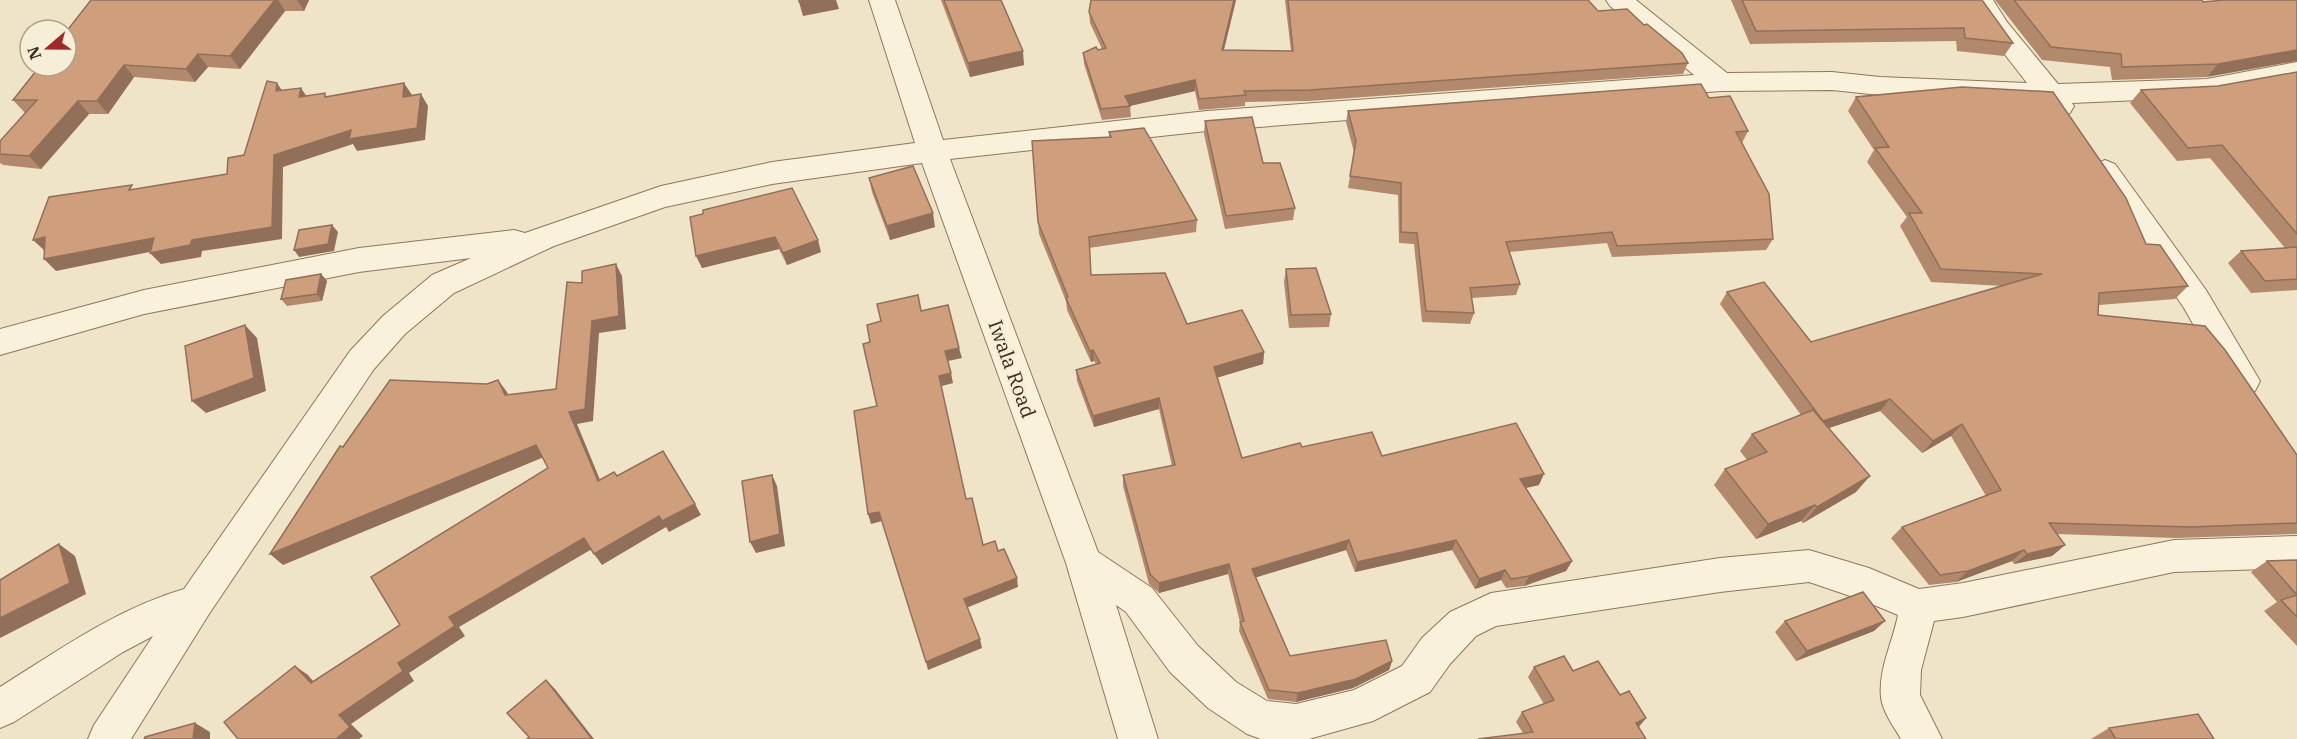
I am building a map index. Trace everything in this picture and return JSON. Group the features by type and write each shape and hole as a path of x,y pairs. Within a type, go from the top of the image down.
{"street":[{"name":"Iwala Road","path":"882,0 932,151 1084,563 1138,739"},
{"path":"1618,0 1721,82"},
{"path":"1980,0 1998,28 2052,94 2195,299 2230,362 2263,409"},
{"path":"108,739 196,602 362,360 394,325 443,284 543,237 661,197 772,173 932,151 1207,121 1721,82 1832,81 1880,86 2052,94 2207,88 2297,71"},
{"path":"0,342 144,302 359,260 543,237"},
{"path":"1084,563 1139,600 1184,659 1222,695 1261,720 1296,723 1359,708 1416,679 1436,651 1463,624 1491,610 1720,575 1809,566 1869,585 1918,606 1963,600 2174,556 2297,552"},
{"path":"0,709 110,639 157,614 196,602"},
{"path":"1918,606 1912,639 1902,670 1900,698 1922,739"}],"building":[{"path":"91,0 275,0 230,56 198,54 186,69 124,65 97,101 78,101 29,156 0,154 0,141 37,100 13,100 30,78 78,78 77,18"},
{"path":"944,0 1001,0 1023,51 968,63"},
{"path":"1091,0 1234,0 1222,50 1293,51 1288,0 1588,0 1598,11 1627,9 1644,25 1647,24 1682,53 1688,63 1310,90 1244,91 1246,95 1199,99 1195,80 1125,96 1130,106 1101,109 1083,53 1096,47 1098,50 1106,48 1089,12"},
{"path":"1742,0 1982,0 2013,43 1965,38 1964,28 1756,31"},
{"path":"2014,0 2202,0 2203,2 2297,0 2297,50 2218,64 2122,67 2121,54 2051,47"},
{"path":"2297,72 2297,234 2222,145 2188,148 2141,90 2218,86"},
{"path":"267,81 277,83 276,91 301,88 299,97 325,93 325,97 404,83 403,97 421,94 417,128 349,139 351,130 274,155 272,227 192,240 190,245 150,253 154,238 44,259 45,237 33,240 49,197 132,185 129,190 227,174 228,158 244,155"},
{"path":"1701,84 1709,98 1730,96 1748,131 1736,132 1769,194 1773,239 1617,246 1612,232 1506,242 1520,284 1470,288 1474,313 1426,311 1417,233 1401,232 1401,183 1350,176 1356,141 1348,111"},
{"path":"1962,87 2053,92 2126,198 2146,244 2160,245 2188,286 2099,293 2098,315 2205,326 2225,350 2297,455 2297,523 2191,527 2049,523 2065,545 2027,554 2024,550 1968,571 1940,575 1902,527 2001,490 1962,424 1933,441 1890,399 1823,421 1727,292 1764,282 1811,342 2042,274 1941,269 1909,213 1922,213 1875,148 1889,147 1856,97"},
{"path":"1252,117 1263,163 1280,163 1295,208 1226,216 1205,121"},
{"path":"1144,128 1197,220 1089,237 1091,275 1165,273 1187,324 1242,310 1264,352 1214,367 1242,458 1300,443 1302,447 1372,432 1382,456 1516,423 1544,474 1520,479 1572,561 1529,576 1511,579 1505,570 1479,579 1456,540 1357,562 1349,540 1252,569 1290,656 1386,640 1392,661 1356,679 1298,693 1269,690 1240,622 1244,621 1229,564 1159,583 1150,574 1123,475 1175,465 1159,398 1093,416 1076,370 1100,363 1093,350 1090,351 1066,298 1068,297 1038,222 1032,141 1111,137 1109,132"},
{"path":"913,166 933,213 887,226 869,178"},
{"path":"792,188 818,240 783,253 775,237 696,256 690,217 703,214 703,210"},
{"path":"332,225 328,244 294,250 299,230"},
{"path":"2297,247 2297,279 2265,281 2241,251"},
{"path":"616,264 619,316 592,321 585,409 569,412 598,481 614,472 617,476 663,451 695,504 662,521 659,516 594,554 584,538 449,617 455,626 398,663 403,671 339,715 350,727 336,739 238,739 224,722 295,666 311,683 400,625 371,577 548,468 536,445 270,554 340,446 343,447 390,380 487,384 498,380 505,395 556,389 567,282 582,283 582,271"},
{"path":"1316,268 1331,314 1291,315 1286,269"},
{"path":"321,274 317,294 281,299 286,280"},
{"path":"918,295 921,311 948,305 959,348 945,351 951,373 939,376 966,499 972,498 983,545 995,541 998,551 1004,549 1017,578 964,599 980,639 926,662 879,512 868,514 854,411 877,406 863,344 870,342 867,325 881,321 877,304"},
{"path":"245,325 254,378 192,401 185,346"},
{"path":"1813,410 1870,476 1817,507 1815,505 1768,524 1725,469 1767,452 1752,434"},
{"path":"772,475 780,534 750,542 742,481"},
{"path":"59,544 70,583 0,618 0,580"},
{"path":"2297,560 2297,595 2267,561"},
{"path":"1863,592 1885,621 1807,651 1785,621"},
{"path":"2297,595 2297,617 2281,600"},
{"path":"1564,656 1573,671 1598,661 1620,695 1629,691 1646,718 1636,723 1646,739 1478,739 1533,732 1522,712 1554,700 1534,667"},
{"path":"546,680 592,739 527,739 529,737 507,713"},
{"path":"2198,714 2214,739 2116,739 2109,728"},
{"path":"195,723 193,739 144,739 145,737"}]}
